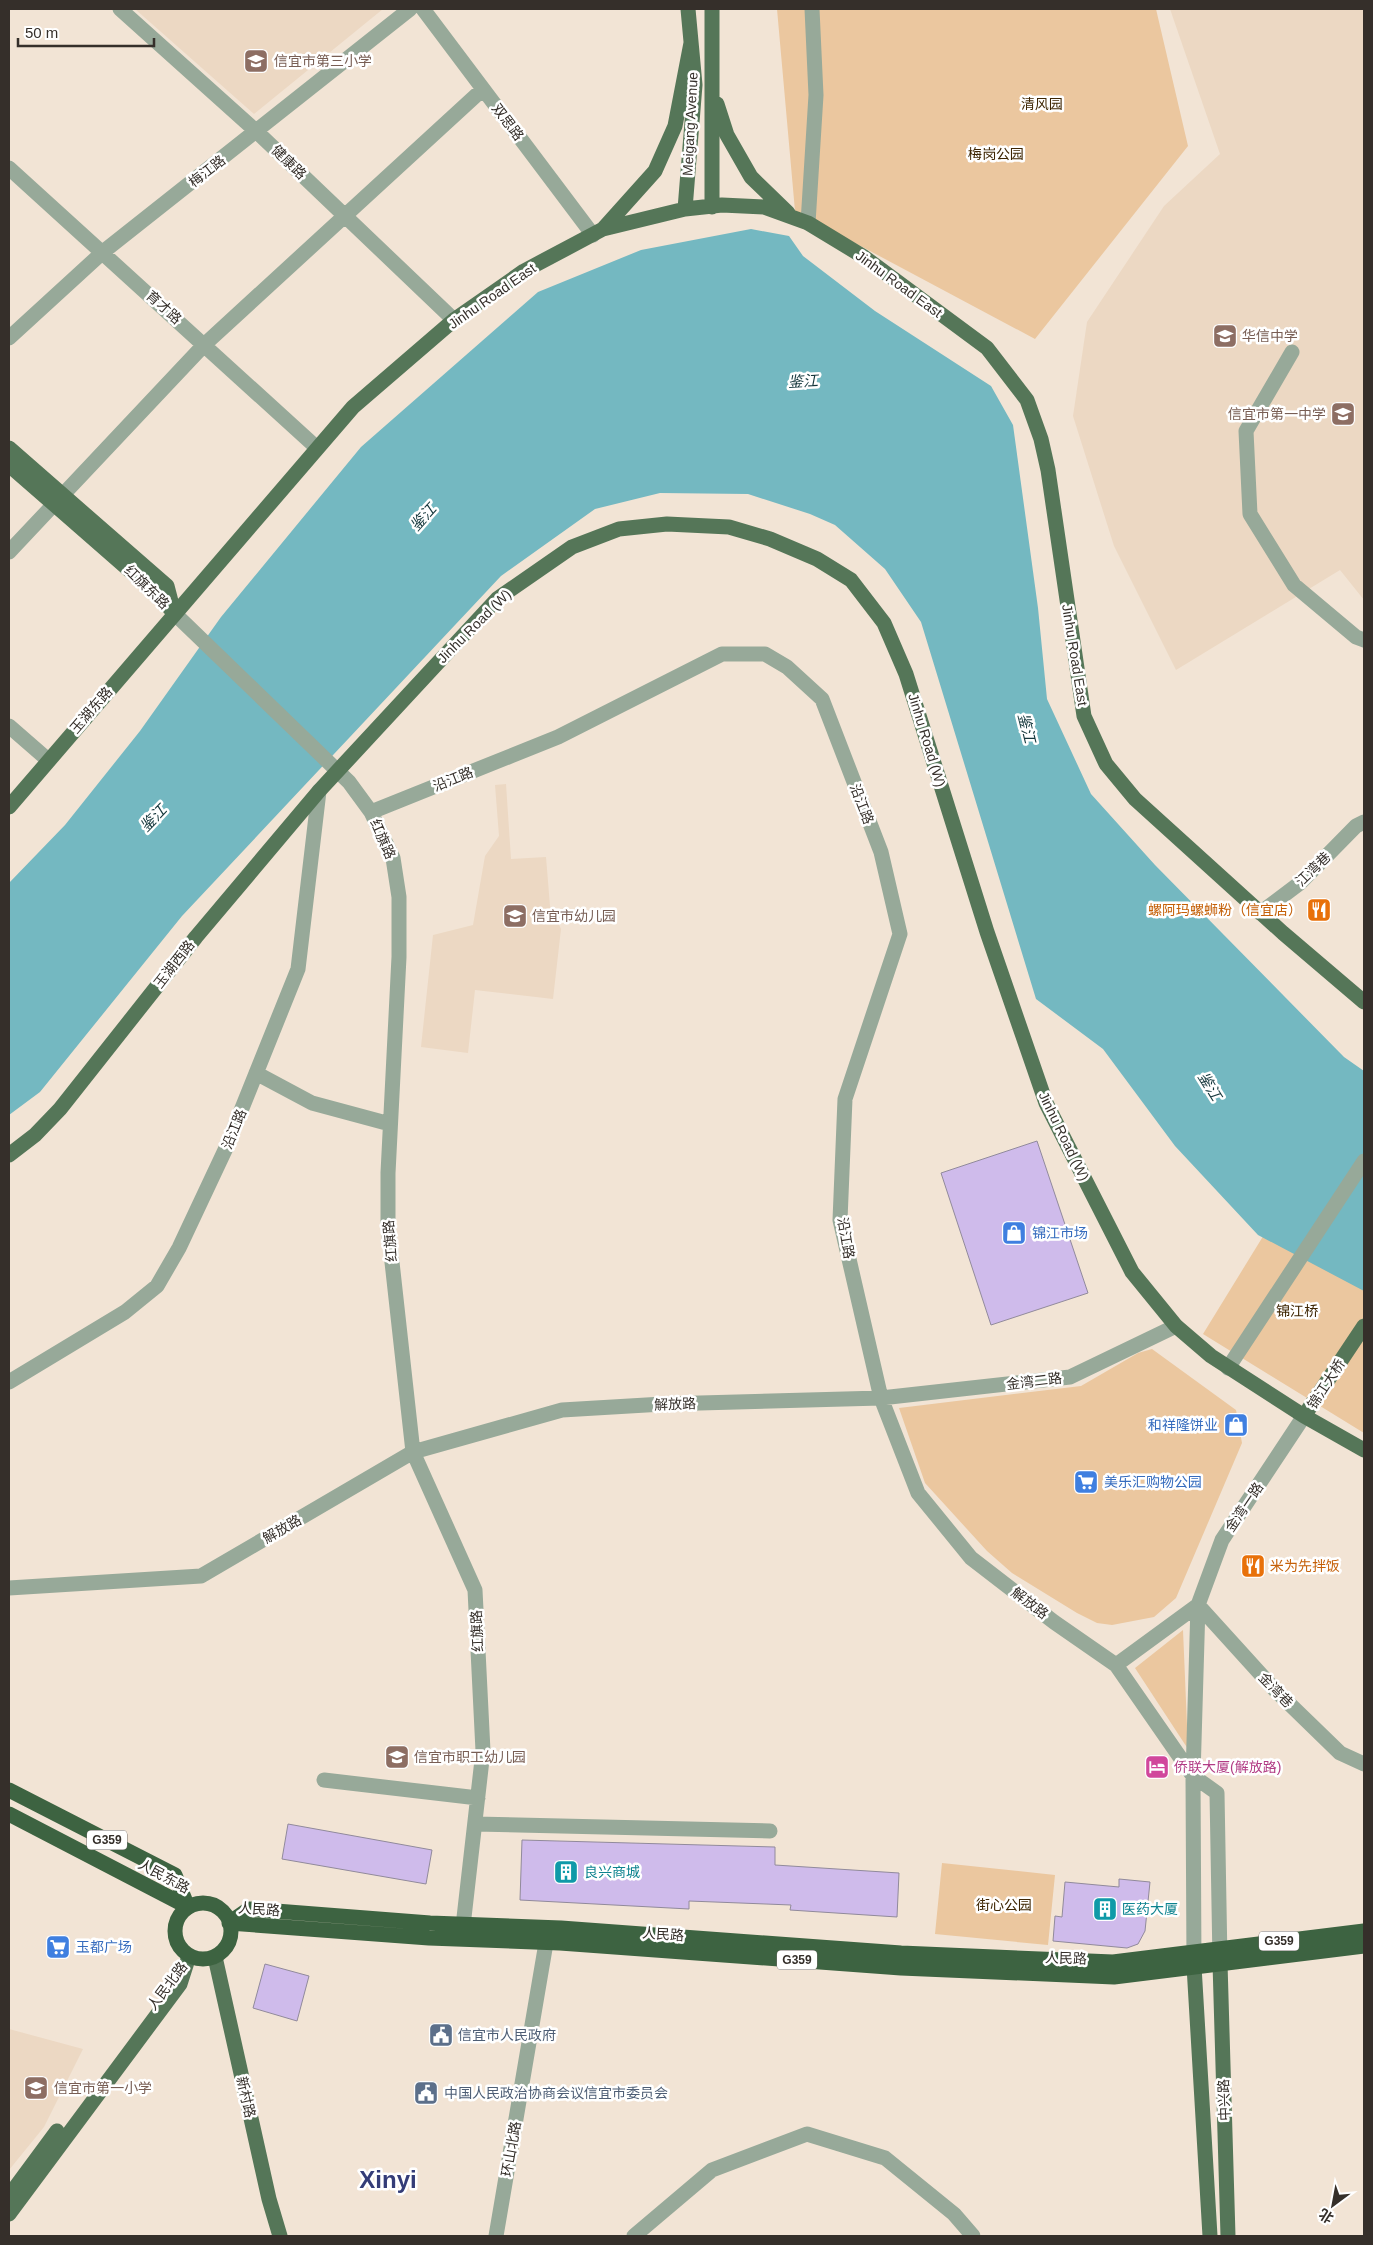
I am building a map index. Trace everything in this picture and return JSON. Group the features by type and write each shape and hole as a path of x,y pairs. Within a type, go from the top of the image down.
{"highway":[{"name":"人民东路","path":"9,1790 175,1875 188,1907"},
{"name":"人民东路","path":"9,1814 188,1907"},
{"path":"198,1902 216,1906 223,1911 230,1922 231,1936 228,1944 215,1957 198,1959 189,1956 177,1944 174,1935 177,1917 188,1907 198,1902"},
{"name":"人民路","path":"230,1922 462,1932 561,1928 902,1953 1113,1962 1194,1959"},
{"name":"人民路","path":"462,1932 546,1943 901,1968 1114,1977 1194,1959 1364,1930"},
{"name":"人民路","path":"1220,1955 1364,1946"}],"main road":[{"name":"Meigang Avenue","path":"685,209 695,85 688,9"},
{"name":"Meigang Avenue","path":"712,9 712,207"},
{"path":"598,232 655,171 675,126 692,44"},
{"path":"713,92 728,135 751,177 792,217"},
{"name":"Jinhu Road East","path":"174,613 353,407 454,320 524,271 598,232 685,209 722,205 764,207 808,223 864,257 987,348 1027,400 1041,439 1048,470 1084,716 1106,764 1135,799 1260,913 1364,1002"},
{"name":"红旗东路","path":"9,448 57,499 159,596 174,613"},
{"name":"红旗东路","path":"9,465 57,499"},
{"name":"Jinhu Road (W)","path":"337,770 497,599 572,547 619,529 667,524 729,527 770,539 818,559 851,580 884,623 906,674 987,932 1046,1103 1132,1272 1176,1326 1211,1356 1304,1416 1364,1450"},
{"name":"玉湖东路","path":"9,807 174,613"},
{"name":"玉湖西路","path":"9,1155 34,1135 60,1109 196,937 337,770"},
{"name":"锦江大桥","path":"1304,1416 1364,1326"},
{"name":"中兴路","path":"1220,1955 1228,2236"},
{"name":"人民北路","path":"9,2196 189,1956"},
{"name":"人民北路","path":"9,2214 180,1984 189,1956"},
{"name":"新村路","path":"215,1957 269,2199 280,2236"},
{"name":"中兴路","path":"1194,1959 1210,2236"}],"street":[{"name":"健康路","path":"120,9 257,132 454,320"},
{"name":"梅江路","path":"9,338 103,252 410,9"},
{"name":"双思路","path":"423,9 483,89 598,232"},
{"path":"808,223 816,95 812,9"},
{"path":"9,552 204,344 483,89"},
{"name":"育才路","path":"9,168 317,448"},
{"path":"1292,352 1246,432 1250,514 1294,585 1356,637 1364,640"},
{"name":"红旗路","path":"174,613 337,770 371,812 393,858 398,897 399,957 390,1124 388,1226 413,1452 475,1590 483,1751 462,1932"},
{"name":"沿江路","path":"371,812 558,737 722,654 765,654 787,667 822,699 881,852 900,934 845,1099 840,1220 881,1398"},
{"path":"9,726 48,760"},
{"name":"沿江路","path":"9,1382 125,1312 156,1286 180,1248 226,1148 298,969 319,791"},
{"name":"江湾巷","path":"1260,913 1300,883 1356,826 1364,822"},
{"path":"256,1073 312,1103 390,1124"},
{"path":"1228,1368 1364,1161"},
{"name":"金湾二路","path":"881,1398 1070,1377 1176,1326"},
{"name":"解放路","path":"9,1588 201,1576 413,1452 562,1410 663,1404 881,1398 918,1493 971,1558 1054,1622 1116,1665 1193,1776 1217,1793 1220,1955"},
{"name":"金湾一路","path":"1193,1776 1198,1606 1222,1540 1304,1416"},
{"path":"1116,1665 1198,1606"},
{"name":"金湾巷","path":"1198,1606 1275,1690 1340,1753 1364,1764"},
{"path":"1193,1776 1194,1959"},
{"path":"324,1780 478,1798"},
{"path":"475,1824 770,1831"},
{"name":"环山北路","path":"496,2236 546,1943"},
{"path":"634,2236 712,2170 807,2134 885,2158 954,2214 973,2236"}],"shaded area":[{"name":"信宜市第三小学","path":"135,9 383,9 254,114"},
{"name":"华信中学","path":"1170,9 1364,9 1364,600 1340,570 1176,670 1114,546 1073,416 1087,322 1164,206 1220,154"},
{"name":"信宜市幼儿园","path":"506,784 511,859 546,857 550,906 561,929 553,999 475,990 468,1053 421,1047 433,935 473,925 485,856 499,836 495,785"},
{"name":"信宜市第一小学","path":"9,2029 83,2049 44,2127 9,2170"}],"green space":[{"name":"梅岗公园","path":"777,9 1156,9 1188,146 1035,339 795,211"},
{"name":"锦江桥","path":"1364,1072 1364,1433 1203,1334"},
{"path":"1152,1349 1236,1410 1242,1443 1176,1598 1154,1617 1112,1625 1097,1623 1077,1613 1012,1573 987,1551 925,1483 899,1408 1081,1386 1138,1353"},
{"path":"1183,1630 1188,1749 1135,1668"},
{"name":"街心公园","path":"942,1863 1055,1875 1048,1945 935,1934"}],"water":[{"name":"鉴江","path":"751,229 789,236 803,256 875,311 991,386 1013,425 1038,608 1047,699 1091,794 1155,865 1344,1057 1364,1071 1364,1291 1258,1235 1175,1146 1103,1049 1036,999 921,622 885,569 835,525 810,514 748,494 660,493 595,509 501,576 182,916 40,1092 9,1115 9,883 65,825 140,731 221,617 361,447 538,292 641,250"}],"building":[{"name":"锦江市场","path":"1037,1141 1088,1293 991,1325 941,1173"},
{"path":"288,1824 432,1850 426,1884 282,1859"},
{"path":"522,1840 775,1847 775,1865 899,1873 897,1917 790,1910 791,1905 689,1901 689,1909 520,1900"},
{"name":"医药大厦","path":"1119,1879 1150,1882 1145,1931 1138,1944 1127,1948 1053,1941 1055,1916 1062,1917 1065,1882 1119,1887"},
{"path":"265,1964 309,1976 297,2021 253,2008"}],"place":[{"name":"信宜市第三小学","path":"256,61"},
{"name":"华信中学","path":"1225,336"},
{"name":"信宜市第一中学","path":"1343,414"},
{"name":"螺阿玛螺蛳粉（信宜店）","path":"1319,910"},
{"name":"信宜市幼儿园","path":"515,916"},
{"name":"锦江市场","path":"1014,1233"},
{"name":"和祥隆饼业","path":"1236,1425"},
{"name":"美乐汇购物公园","path":"1086,1482"},
{"name":"米为先拌饭","path":"1253,1566"},
{"name":"信宜市职工幼儿园","path":"397,1757"},
{"name":"侨联大厦(解放路)","path":"1157,1767"},
{"name":"良兴商城","path":"566,1872"},
{"name":"医药大厦","path":"1105,1909"},
{"name":"玉都广场","path":"58,1947"},
{"name":"信宜市人民政府","path":"441,2035"},
{"name":"信宜市第一小学","path":"36,2088"},
{"name":"中国人民政治协商会议信宜市委员会","path":"426,2093"}],"district":[{"name":"Xinyi","path":"388,2179"}],"park label":[{"name":"清风园","path":"1042,104"}]}
